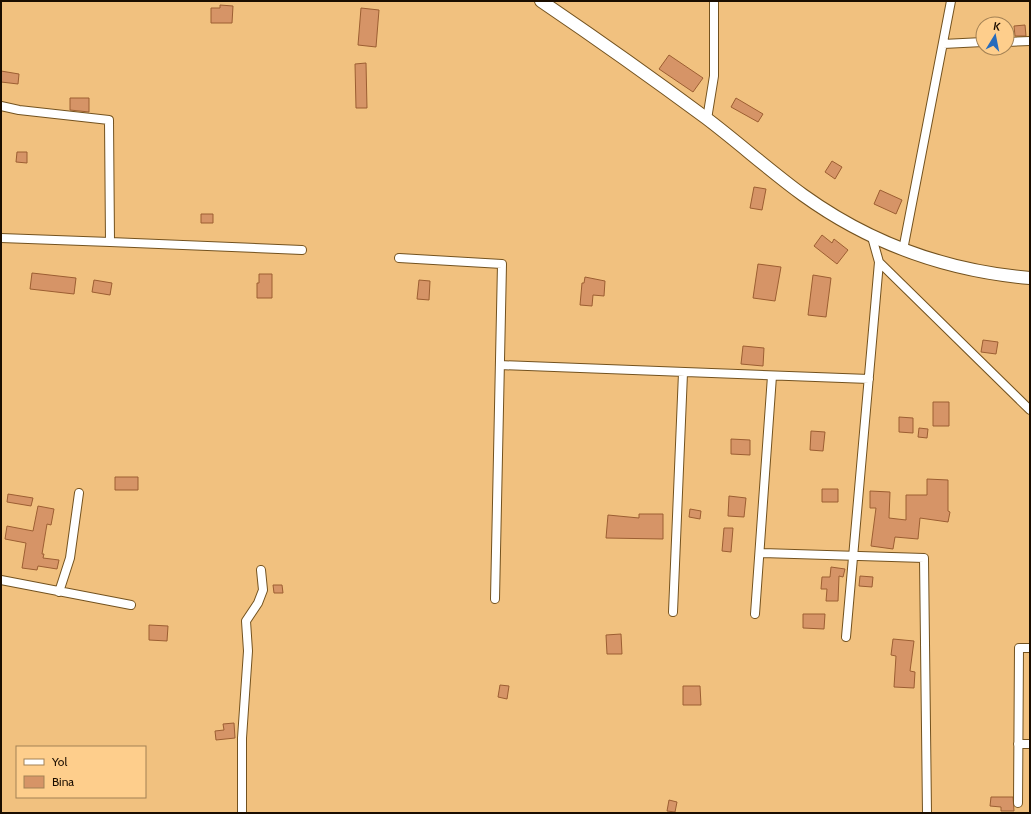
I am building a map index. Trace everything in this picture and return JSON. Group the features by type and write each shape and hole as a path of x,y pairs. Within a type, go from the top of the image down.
{"main road":[{"path":"541,1 707,119 803,195 830,213 872,237 903,250 963,268 1030,278"}],"street":[{"path":"707,119 714,76 714,1"},
{"path":"903,250 951,1"},
{"path":"1015,42 1030,41"},
{"path":"943,44 975,42"},
{"path":"1,106 19,110 109,120 110,242"},
{"path":"846,637 879,262 872,237"},
{"path":"1,238 302,250"},
{"path":"399,258 502,264 495,599"},
{"path":"879,262 1030,410"},
{"path":"500,365 869,379"},
{"path":"673,612 683,373"},
{"path":"756,614 772,376"},
{"path":"59,592 70,558 78,493"},
{"path":"760,553 924,558 927,813"},
{"path":"242,813 242,738 248,651 246,621 258,603 263,590 261,570"},
{"path":"1,580 132,605"},
{"path":"1018,803 1018,648 1030,648"},
{"path":"1018,744 1030,744"}],"building":[{"path":"220,5 233,6 232,23 211,23 211,8 220,8"},
{"path":"361,8 379,10 376,47 358,45"},
{"path":"1025,25 1026,36 1015,36 1015,26"},
{"path":"669,55 703,78 693,92 659,69"},
{"path":"366,63 367,108 356,108 355,64"},
{"path":"1,71 19,74 18,84 1,82"},
{"path":"70,98 89,98 89,112 70,110"},
{"path":"736,98 763,114 758,122 731,107"},
{"path":"17,152 27,152 27,163 16,162"},
{"path":"832,161 842,167 835,179 825,172"},
{"path":"754,187 766,189 762,210 750,208"},
{"path":"880,190 902,200 896,214 874,204"},
{"path":"201,214 213,214 213,223 201,223"},
{"path":"822,235 832,243 834,239 848,250 837,264 814,246"},
{"path":"758,264 781,267 775,301 753,298"},
{"path":"32,273 76,278 74,294 30,289"},
{"path":"259,274 272,274 272,298 257,298 257,283 259,283"},
{"path":"813,275 831,278 826,317 808,315"},
{"path":"585,277 605,281 604,296 593,295 592,306 580,305 582,283 584,283"},
{"path":"94,280 112,283 110,295 92,292"},
{"path":"419,280 430,281 429,300 417,299"},
{"path":"983,340 998,342 996,354 981,352"},
{"path":"743,346 764,348 763,366 741,364"},
{"path":"933,402 949,402 949,426 933,426"},
{"path":"899,417 913,418 913,433 899,432"},
{"path":"919,428 928,429 927,438 918,437"},
{"path":"811,431 825,432 823,451 810,450"},
{"path":"731,439 750,440 750,455 731,454"},
{"path":"115,477 138,477 138,490 115,490"},
{"path":"927,479 948,480 948,511 950,512 948,522 920,518 918,539 895,537 893,549 871,546 876,508 870,508 870,491 890,492 889,518 906,520 906,495 927,495"},
{"path":"822,489 838,489 838,502 822,502"},
{"path":"8,494 33,498 31,506 7,502"},
{"path":"729,496 746,498 744,517 728,516"},
{"path":"38,506 54,509 51,525 47,524 42,554 44,554 43,558 59,560 57,569 38,566 37,570 22,568 26,543 5,539 7,526 33,531"},
{"path":"690,509 701,511 700,519 689,517"},
{"path":"639,514 663,514 663,539 606,538 608,515 639,518"},
{"path":"724,528 733,528 731,552 722,551"},
{"path":"831,567 845,569 843,577 839,576 838,601 826,601 827,589 821,589 822,577 830,577"},
{"path":"860,576 873,577 872,587 859,586"},
{"path":"273,585 282,585 283,593 274,593"},
{"path":"803,614 825,614 824,629 803,628"},
{"path":"149,625 168,626 167,641 149,640"},
{"path":"621,634 622,654 607,654 606,635"},
{"path":"893,639 914,641 910,671 915,672 914,688 894,687 896,656 891,655"},
{"path":"500,685 509,686 507,699 498,697"},
{"path":"683,686 700,686 701,705 683,705"},
{"path":"234,723 235,738 216,740 215,731 224,730 223,724"},
{"path":"991,797 1013,797 1014,811 1001,811 1001,807 990,806"},
{"path":"669,800 677,802 675,812 667,811"}]}
